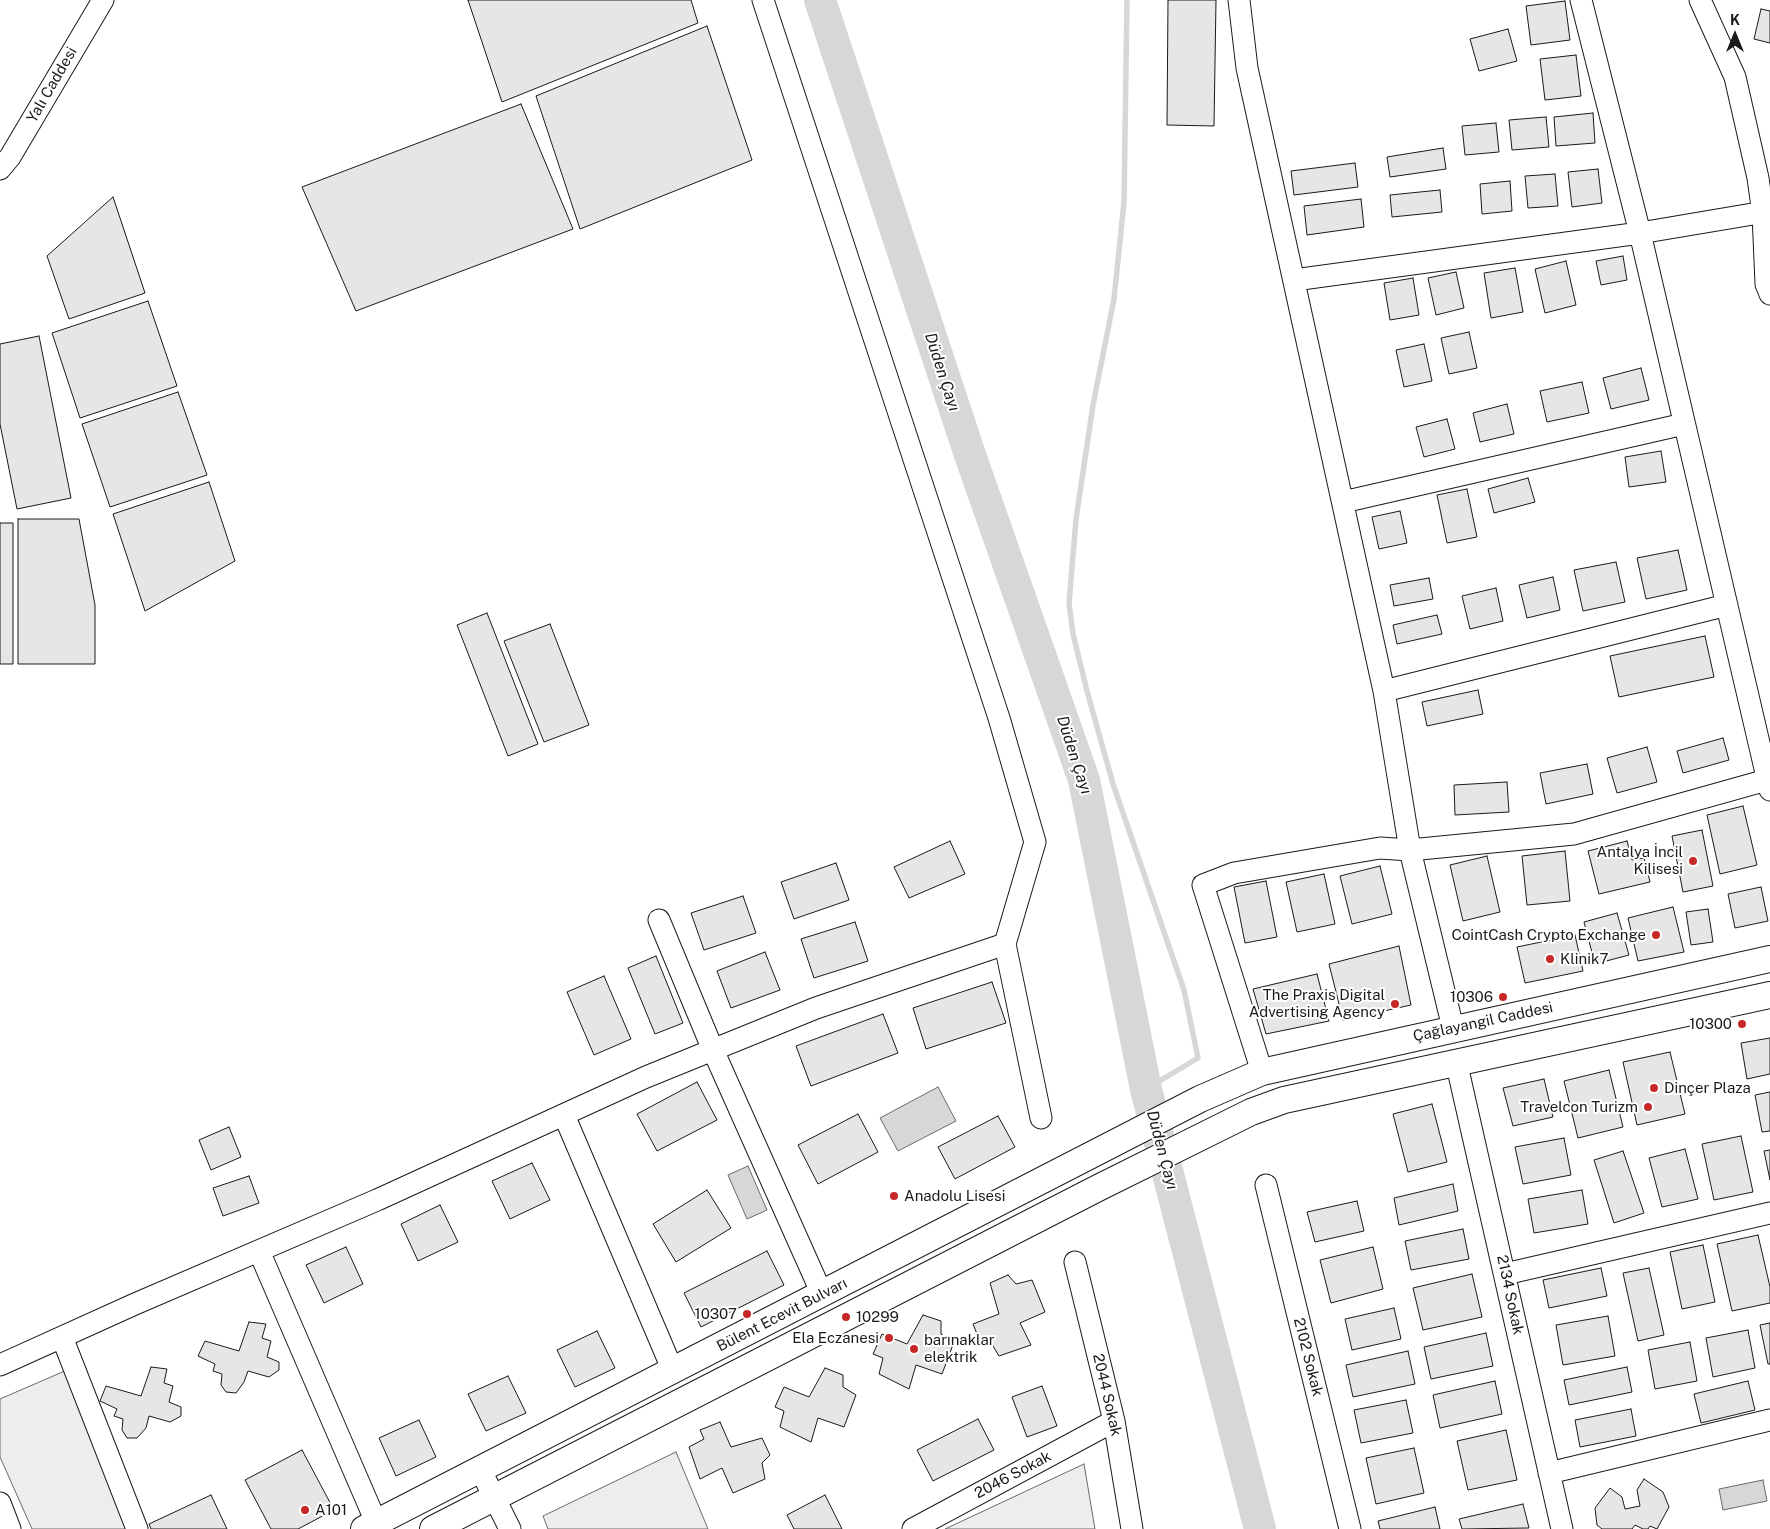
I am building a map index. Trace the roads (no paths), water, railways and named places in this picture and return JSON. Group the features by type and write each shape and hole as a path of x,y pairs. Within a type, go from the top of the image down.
{"main road":[{"name":"Çağlayangil Caddesi","path":"1200,1099 1262,1072 1770,959"},
{"path":"1456,1061 1770,995"},
{"name":"Bülent Ecevit Bulvarı","path":"433,1529 1100,1187 1251,1112 1284,1100 1456,1061"},
{"name":"Bülent Ecevit Bulvarı","path":"370,1526 1200,1099"}],"street":[{"name":"Yalı Caddesi","path":"0,170 10,157 103,0"},
{"path":"763,0 999,718 1036,842 1005,944 1041,1118"},
{"path":"1239,0 1248,68 1384,691 1410,850 1453,1028"},
{"path":"1262,1072 1203,885 1234,873 1380,848 1410,850 1574,834 1769,783 1640,233 1581,0"},
{"path":"1700,0 1735,77 1767,212 1766,284 1770,294"},
{"path":"1294,280 1640,233 1767,212"},
{"path":"1343,502 1684,424"},
{"path":"1384,691 1727,605"},
{"path":"659,920 713,1050 822,1294"},
{"path":"0,1365 713,1050 816,1008 1005,944"},
{"name":"2134 Sokak","path":"1456,1061 1562,1529"},
{"path":"564,1115 673,1371"},
{"name":"2102 Sokak","path":"1266,1185 1350,1529"},
{"path":"1505,1274 1770,1213"},
{"path":"259,1251 370,1526"},
{"name":"2044 Sokak","path":"1075,1262 1114,1421 1132,1529"},
{"path":"62,1337 137,1529"},
{"path":"1549,1473 1770,1420"},
{"name":"2046 Sokak","path":"913,1529 1114,1421"},
{"path":"480,1469 510,1529"},
{"path":"0,1503 10,1529"}],"waterway":[{"name":"Düden Çayı","path":"820,0 969,452 1084,780 1146,1089 1260,1529"},
{"path":"1127,0 1124,202 1114,299 1093,405 1076,519 1069,603 1073,634 1113,784 1184,990 1198,1058 1146,1089"}],"place":[{"name":"Antalya İncil Kilisesi","path":"1693,861"},
{"name":"CointCash Crypto Exchange","path":"1656,935"},
{"name":"Klinik7","path":"1550,959"},
{"name":"10306","path":"1503,997"},
{"name":"The Praxis Digital Advertising Agency","path":"1395,1004"},
{"name":"10300","path":"1742,1024"},
{"name":"Dinçer Plaza","path":"1654,1088"},
{"name":"Travelcon Turizm","path":"1648,1107"},
{"name":"Anadolu Lisesi","path":"894,1196"},
{"name":"10307","path":"747,1314"},
{"name":"10299","path":"846,1317"},
{"name":"Ela Eczanesi","path":"889,1338"},
{"name":"barınaklar elektrik","path":"914,1349"},
{"name":"A101","path":"305,1510"}]}
